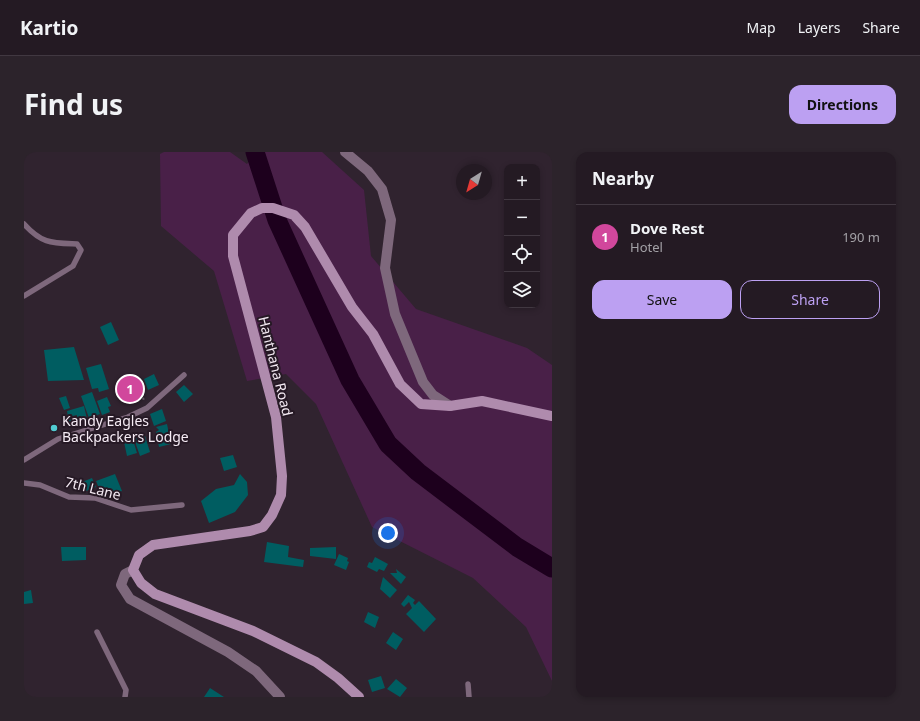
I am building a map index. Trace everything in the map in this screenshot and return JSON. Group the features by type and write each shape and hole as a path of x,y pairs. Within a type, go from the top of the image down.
{"street":[{"path":"345,152 368,171 382,189 391,220 385,268 395,314 423,382 433,395 450,406"},
{"name":"Hanthana Road","path":"133,570 139,555 153,546 250,531 263,526 272,515 281,494 282,476 276,417 233,256 233,235 251,213 262,208 273,208 294,216 305,227 352,307 373,334 400,384 421,404 450,406 482,401 552,416"},
{"path":"280,697 256,671 228,652 130,599 121,585 125,574 133,570 141,583 156,594 253,631 316,662 338,678 359,697"}],"lane":[{"path":"24,224 32,234 49,243 77,244 81,250 73,266 24,296"},
{"path":"24,460 58,439 128,417 147,408 184,376"},
{"name":"7th Lane","path":"24,483 40,484 69,497 95,498 131,510 182,505"},
{"path":"97,632 126,690 125,697"},
{"path":"468,684 469,697"}],"shaded area":[{"path":"164,152 230,152 247,164 256,152 322,152 364,190 371,256 416,309 527,348 552,365 552,681 526,627 473,578 372,527 316,404 286,374 247,381 214,271 161,226 160,154"}],"building":[{"path":"111,322 119,340 108,345 100,327"},
{"path":"74,347 84,380 48,381 44,350"},
{"path":"101,364 109,389 99,392 98,388 92,389 86,368"},
{"path":"154,374 159,385 148,390 144,379"},
{"path":"184,385 193,394 184,402 176,392"},
{"path":"92,392 100,414 89,418 81,396"},
{"path":"66,396 70,408 64,410 59,398"},
{"path":"107,397 111,406 108,407 110,412 102,415 97,401"},
{"path":"84,406 87,419 66,425 65,420 77,417 77,415 68,417 67,411"},
{"path":"162,409 166,421 154,426 150,414"},
{"path":"167,424 171,444 159,447 156,432 159,430 156,427"},
{"path":"145,436 150,452 140,456 134,439"},
{"path":"133,440 137,453 127,456 124,442"},
{"path":"233,455 237,467 224,471 220,458"},
{"path":"115,474 122,491 103,498 96,481"},
{"path":"240,474 247,482 248,495 235,512 209,523 201,501 216,489 234,485"},
{"path":"92,478 96,487 86,491 82,482"},
{"path":"267,542 289,546 288,557 304,560 303,567 264,562"},
{"path":"61,547 86,547 86,560 62,561"},
{"path":"336,547 336,559 310,556 310,548"},
{"path":"339,554 348,558 347,561 349,562 346,570 334,565"},
{"path":"375,557 388,564 384,571 379,569 377,572 367,567 369,562 372,563"},
{"path":"396,569 406,577 401,584 390,573 397,573"},
{"path":"383,577 397,590 390,598 380,589"},
{"path":"31,590 33,603 24,604 24,592"},
{"path":"408,595 415,600 413,603 415,605 419,601 436,619 424,632 406,614 412,608 409,602 404,607 401,604"},
{"path":"368,612 379,617 375,628 364,622"},
{"path":"393,632 403,639 396,650 386,643"},
{"path":"381,676 385,688 372,692 368,680"},
{"path":"396,679 407,688 400,697 387,689"},
{"path":"210,688 224,697 204,697"}],"waterway":[{"path":"255,152 277,220 350,380 388,444 418,472 517,547 552,568"}],"place":[{"name":"Dove Rest","path":"130,389"},
{"name":"Kandy Eagles Backpackers Lodge","path":"54,428"}]}
